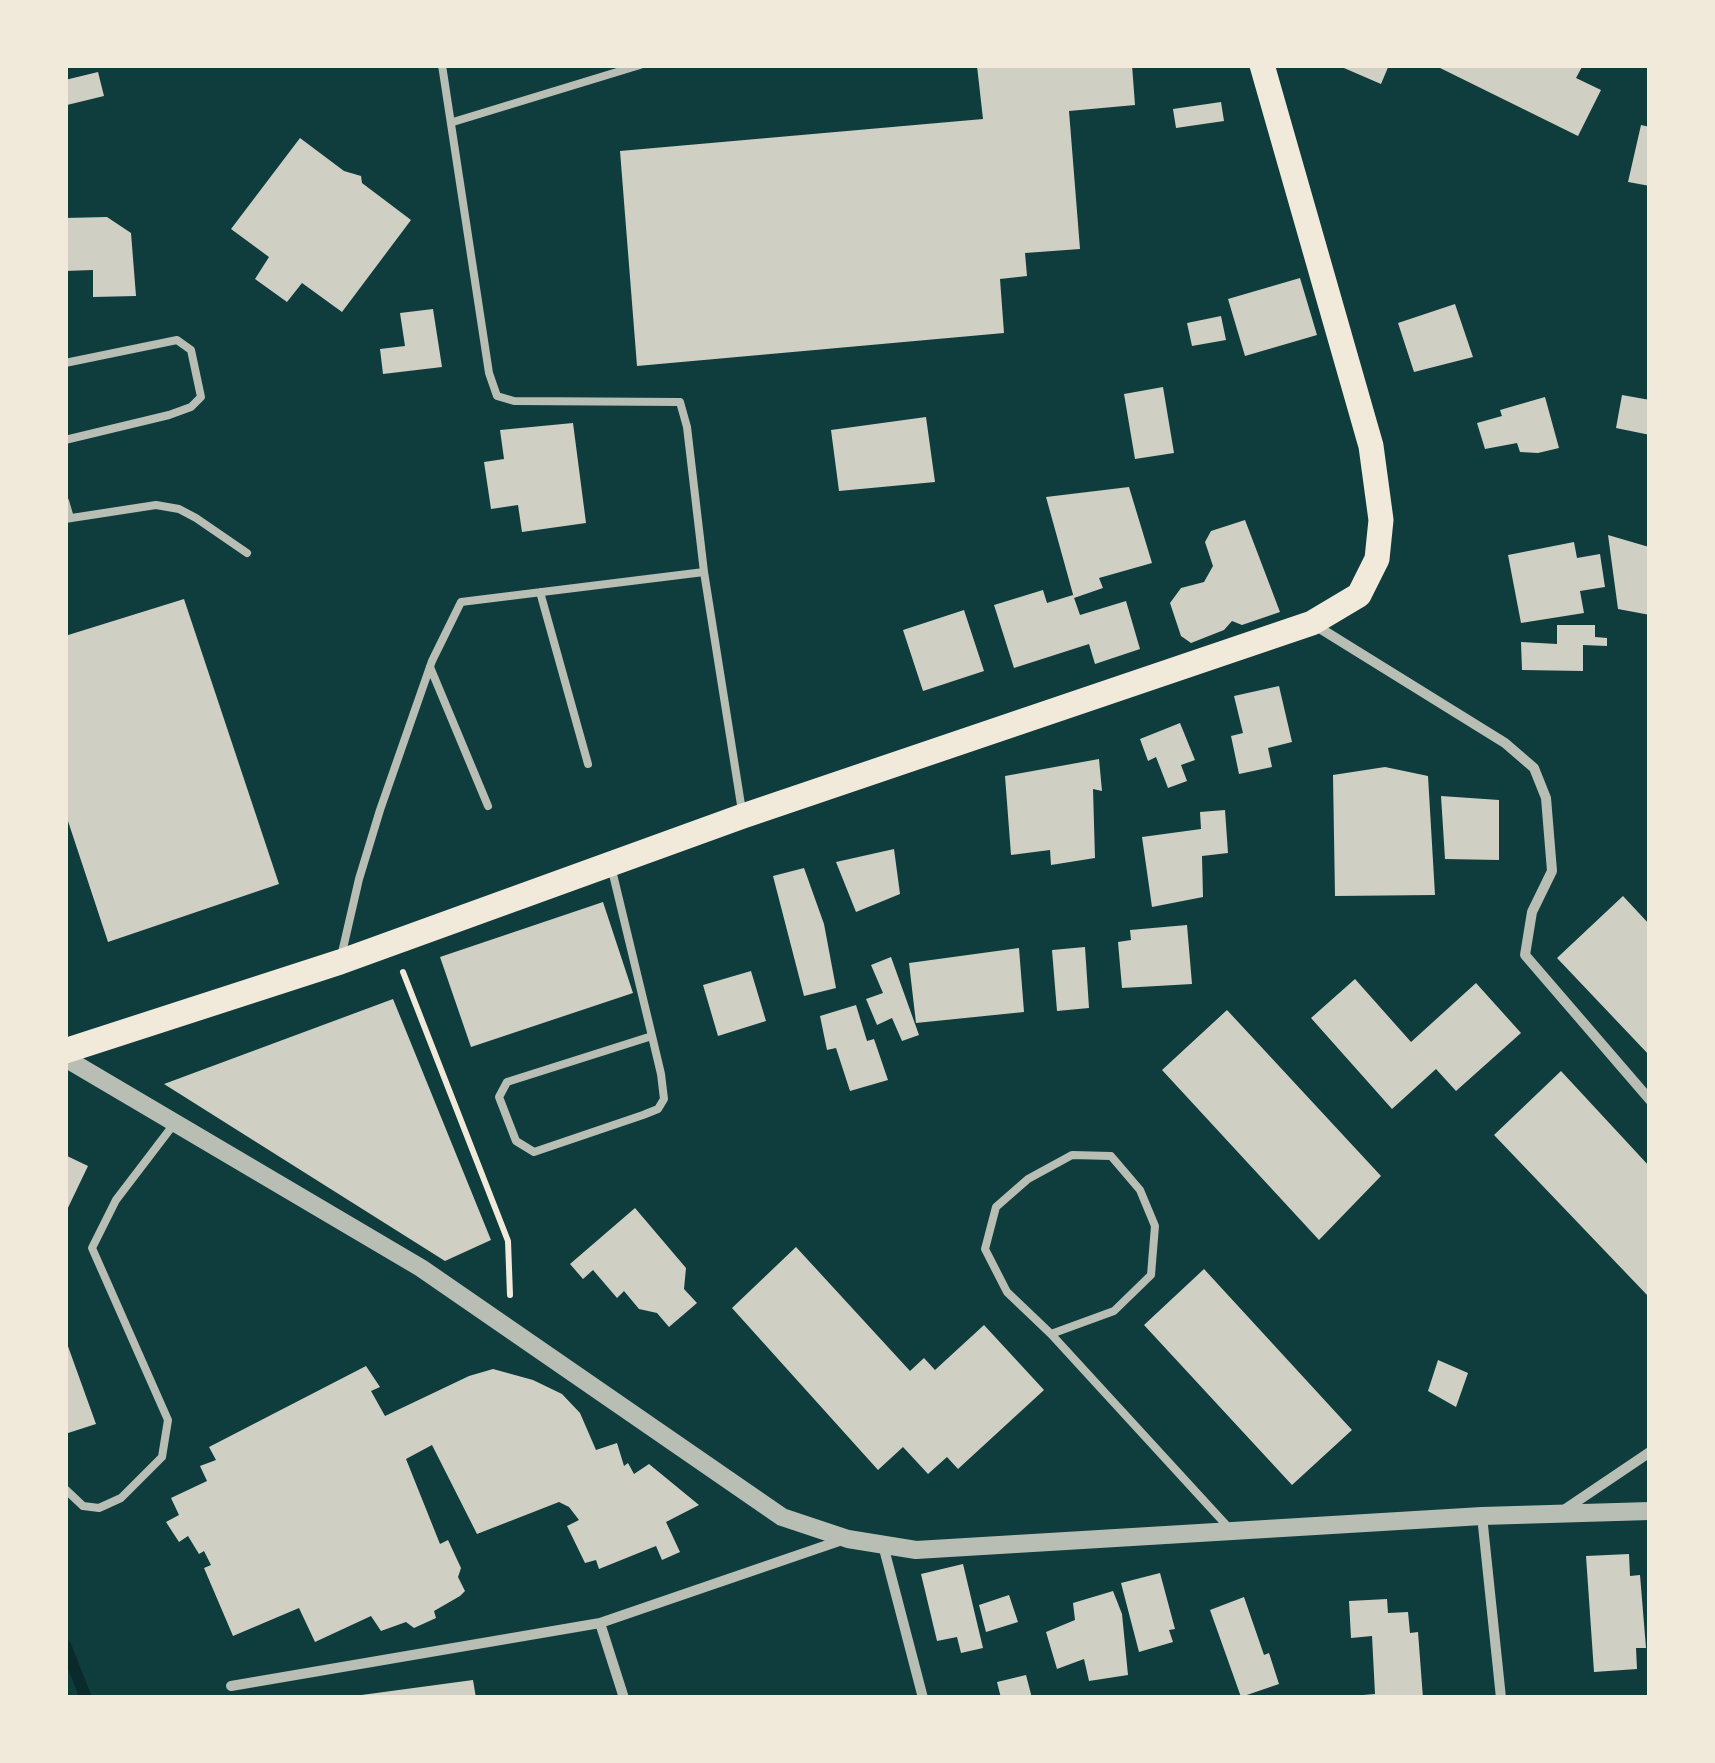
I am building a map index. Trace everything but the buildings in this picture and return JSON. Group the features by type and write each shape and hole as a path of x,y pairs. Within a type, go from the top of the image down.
{"main road":[{"path":"65,1055 340,962 610,862 1312,623 1359,595 1377,559 1381,520 1371,446 1262,65"}],"street":[{"path":"1312,623 1506,743 1534,768 1546,798 1552,871 1532,912 1524,955 1650,1100"},
{"path":"65,1055 174,1124 421,1268 782,1517 848,1539 916,1550 1482,1516 1650,1511"},
{"path":"1560,1514 1650,1452"},
{"path":"1482,1516 1501,1698"},
{"path":"230,1686 600,1623 848,1539"},
{"path":"883,1545 923,1698"},
{"path":"600,1623 624,1698"}],"lane":[{"path":"442,65 488,373 497,396 514,401 680,402 743,816"},
{"path":"453,122 640,65"},
{"path":"65,363 177,340 191,350 201,397 190,407 169,415 65,440"},
{"path":"65,501 68,518 156,505 179,510 247,553"},
{"path":"340,962 359,879 430,667 461,602 704,572"},
{"path":"540,592 588,764"},
{"path":"430,667 488,806"},
{"path":"610,862 652,1036 664,1100 658,1109 534,1152 516,1141 499,1096 506,1082 652,1036"},
{"path":"65,1489 82,1506 99,1508 122,1498 162,1456 168,1420 92,1248 116,1200 174,1124"},
{"path":"1051,1334 1114,1311 1150,1275 1155,1226 1140,1190 1110,1156 1072,1155 1028,1179 996,1207 985,1249 1007,1292 1051,1334 1232,1531"}],"path":[{"path":"392,943 508,1241 511,1332"}],"waterway":[{"path":"65,1645 86,1698"}]}
